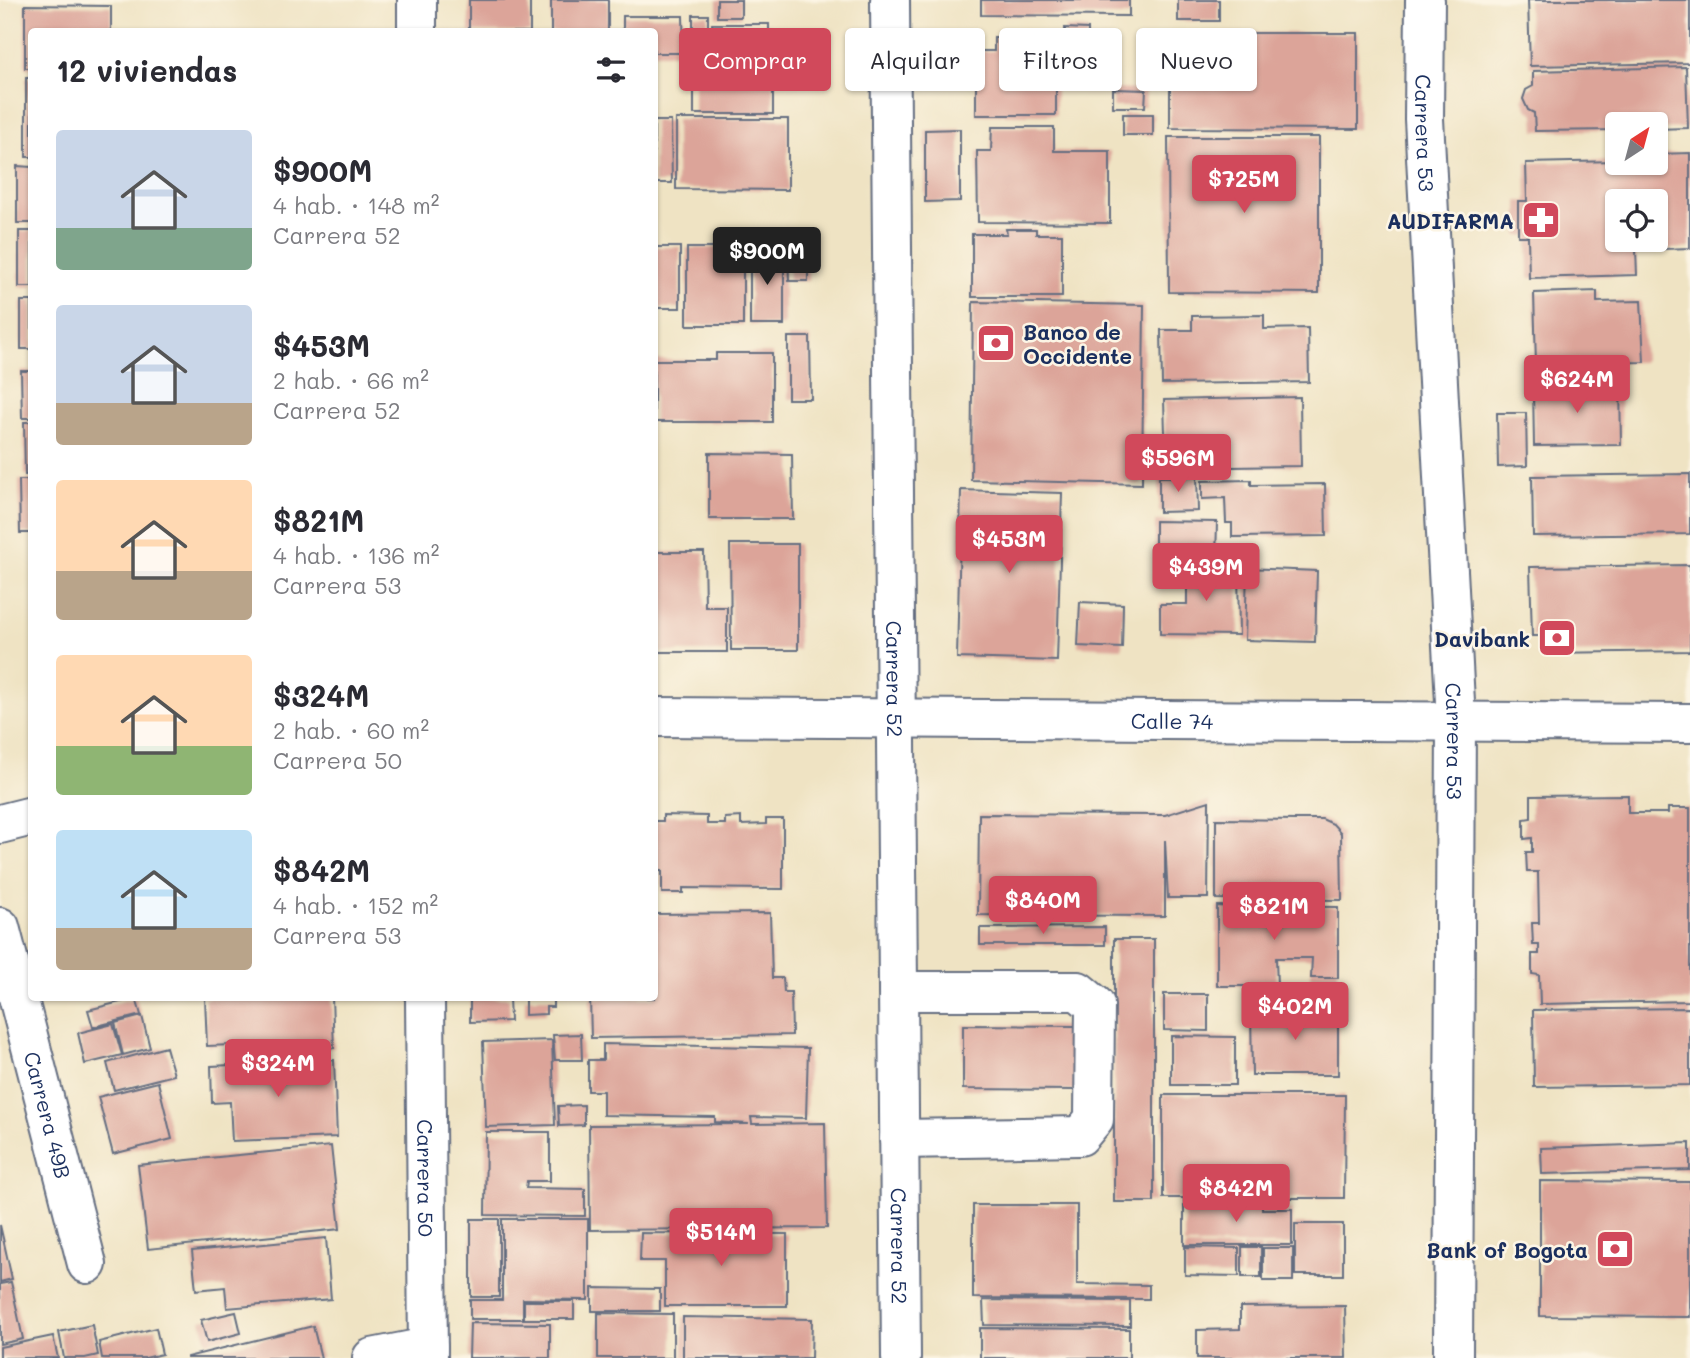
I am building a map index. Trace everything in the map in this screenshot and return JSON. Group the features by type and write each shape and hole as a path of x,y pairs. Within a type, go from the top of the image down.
{"street":[{"path":"417,0 417,28"},
{"name":"Carrera 52","path":"890,0 901,1358"},
{"name":"Carrera 53","path":"1425,0 1424,119 1456,721 1453,1358"},
{"name":"Calle 74","path":"658,718 1690,723"},
{"path":"0,824 28,817"},
{"name":"Carrera 49B","path":"0,927 87,1264"},
{"path":"898,991 1077,991 1095,1005 1094,1119 1080,1136 899,1139"},
{"name":"Carrera 50","path":"425,1001 428,1352"},
{"path":"372,1358 428,1352"}],"building":[{"path":"469,0 530,0 530,28 469,28"},
{"path":"551,0 608,0 608,28 551,28"},
{"path":"717,0 741,0 741,17 717,17"},
{"path":"981,0 1129,0 1129,16 981,15"},
{"path":"1178,0 1219,0 1219,21 1178,21"},
{"path":"1528,0 1690,0 1690,63 1530,66"},
{"path":"25,5 111,6 111,28 28,28 28,68 25,68"},
{"path":"693,15 708,15 708,28 693,28"},
{"path":"623,16 683,16 683,28 679,28 679,53 658,53 658,28 623,28"},
{"path":"712,24 769,24 769,28 712,28"},
{"path":"1257,33 1358,33 1358,129 1170,128 1170,91 1257,91"},
{"path":"994,37 999,37 999,91 1056,91 1056,115 976,115 976,91 985,91 985,51 994,51"},
{"path":"1686,67 1688,128 1668,129 1668,112 1605,112 1605,130 1535,131 1534,113 1528,110 1523,99 1526,90 1533,86 1533,71"},
{"path":"26,78 28,78 28,157"},
{"path":"694,91 773,91 773,114 694,114"},
{"path":"1113,91 1146,91 1145,107 1113,107"},
{"path":"1123,114 1153,114 1153,135 1123,135"},
{"path":"676,119 788,119 788,190 676,189"},
{"path":"658,121 671,121 672,183 658,183"},
{"path":"992,127 1054,127 1054,151 1110,151 1110,223 978,222 977,151 991,151"},
{"path":"960,129 960,201 925,202 925,130"},
{"path":"1168,137 1319,137 1319,293 1169,292"},
{"path":"1690,153 1690,248 1668,249 1668,189 1605,189 1605,252 1636,252 1637,275 1529,278 1528,236 1518,236 1518,201 1527,201 1526,163 1605,161 1605,175 1668,175 1668,154"},
{"path":"17,166 28,167 28,223 17,223"},
{"path":"1006,229 1036,229 1036,234 1062,234 1062,297 972,297 972,234 1007,234"},
{"path":"19,231 28,231 28,287 19,287"},
{"path":"658,247 680,247 680,308 658,308"},
{"path":"687,248 743,248 743,325 687,325"},
{"path":"784,249 784,325 750,325 750,250"},
{"path":"788,255 808,256 808,281 789,281"},
{"path":"1597,291 1597,302 1641,301 1644,362 1536,364 1534,293"},
{"path":"21,301 28,301 28,349 21,349"},
{"path":"973,302 1144,305 1142,484 971,480"},
{"path":"1264,315 1264,329 1308,328 1309,382 1162,384 1161,330 1192,330 1192,316"},
{"path":"788,337 810,337 811,399 788,399"},
{"path":"716,353 772,353 772,422 658,422 658,360 716,360"},
{"path":"21,371 28,371 28,418 22,418"},
{"path":"1620,384 1621,445 1534,446 1533,385"},
{"path":"1300,397 1301,466 1166,468 1164,400"},
{"path":"1497,413 1526,413 1527,466 1498,467"},
{"path":"24,422 28,422 28,475 25,475"},
{"path":"709,453 792,454 793,519 709,519"},
{"path":"1690,474 1690,534 1533,536 1532,476"},
{"path":"1197,476 1198,511 1159,512 1159,477"},
{"path":"19,480 28,480 28,533 20,533"},
{"path":"1251,480 1251,485 1325,484 1326,536 1232,537 1232,523 1226,523 1225,498 1202,499 1202,481"},
{"path":"961,490 1062,493 1057,661 957,658"},
{"path":"1155,521 1217,522 1216,558 1155,558"},
{"path":"730,544 798,544 798,650 731,650"},
{"path":"658,552 704,552 705,607 727,607 727,652 658,652"},
{"path":"1187,563 1238,563 1239,635 1160,634 1160,604 1187,604"},
{"path":"1690,565 1690,651 1548,653 1547,636 1532,636 1530,567"},
{"path":"1247,568 1317,571 1315,642 1245,640"},
{"path":"1080,602 1123,604 1122,648 1078,646"},
{"path":"1628,795 1628,813 1668,813 1668,808 1690,808 1690,1001 1540,1004 1539,975 1532,974 1532,954 1539,954 1539,945 1533,945 1532,923 1539,923 1538,872 1527,872 1526,852 1532,852 1532,838 1524,839 1524,819 1531,818 1531,796"},
{"path":"1209,801 1208,898 1168,898 1165,840 1165,916 978,915 979,814 1165,815"},
{"path":"663,815 707,816 707,824 725,824 725,818 741,817 741,825 766,824 766,819 783,819 783,889 683,888 683,893 662,893 662,871 658,871 658,821 663,821"},
{"path":"1216,819 1322,819 1333,824 1341,833 1342,900 1216,899"},
{"path":"1217,906 1338,907 1338,978 1311,978 1312,958 1276,958 1277,986 1217,986"},
{"path":"770,913 772,978 783,978 784,992 791,992 792,1035 591,1038 590,1001 658,1001 658,914"},
{"path":"1105,927 1105,945 980,945 980,928"},
{"path":"1114,939 1154,939 1154,1202 1114,1202"},
{"path":"1164,994 1208,994 1208,1031 1164,1030"},
{"path":"124,1001 137,1001 141,1015 93,1027 88,1010"},
{"path":"205,1001 332,1001 334,1048 288,1050 287,1043 207,1046"},
{"path":"470,1001 509,1001 510,1021 470,1022"},
{"path":"525,1001 553,1001 553,1007 546,1007 546,1014 525,1015"},
{"path":"1690,1008 1690,1085 1534,1087 1533,1010"},
{"path":"1251,1009 1338,1010 1338,1075 1252,1075"},
{"path":"142,1016 150,1048 123,1055 115,1023"},
{"path":"113,1024 122,1055 85,1064 78,1033"},
{"path":"963,1025 1075,1026 1076,1090 963,1089"},
{"path":"581,1034 582,1060 555,1060 553,1035"},
{"path":"1171,1036 1235,1037 1235,1085 1171,1085"},
{"path":"552,1040 555,1125 486,1127 483,1042"},
{"path":"603,1044 808,1048 806,1118 751,1117 752,1124 825,1123 827,1228 590,1230 589,1125 749,1124 715,1122 715,1117 603,1115 603,1091 588,1091 588,1060 603,1060"},
{"path":"166,1047 174,1075 114,1090 107,1063"},
{"path":"334,1060 337,1137 232,1141 230,1102 212,1103 211,1066"},
{"path":"158,1082 172,1139 113,1154 98,1097"},
{"path":"1163,1095 1345,1095 1344,1198 1163,1198"},
{"path":"584,1105 584,1125 559,1126 558,1106"},
{"path":"486,1132 550,1132 550,1181 527,1181 526,1188 585,1189 585,1216 485,1215"},
{"path":"1690,1143 1690,1170 1542,1174 1541,1148"},
{"path":"331,1146 340,1229 148,1249 138,1165"},
{"name":"Bank of Bogota","path":"1540,1181 1690,1182 1690,1317 1540,1316"},
{"path":"1184,1200 1262,1201 1262,1209 1292,1209 1292,1245 1184,1245"},
{"path":"973,1205 1077,1205 1077,1284 1149,1285 1149,1299 973,1298"},
{"path":"471,1219 499,1219 499,1297 471,1297"},
{"path":"502,1219 588,1219 588,1300 523,1299 523,1319 470,1319 470,1300 502,1300"},
{"path":"1295,1224 1343,1224 1343,1275 1295,1275"},
{"path":"0,1225 12,1279 0,1282"},
{"path":"641,1233 787,1234 787,1306 665,1306 665,1261 640,1261"},
{"path":"326,1238 331,1299 227,1308 225,1287 196,1290 192,1251"},
{"path":"1185,1247 1239,1248 1239,1276 1185,1275"},
{"path":"1242,1247 1261,1247 1261,1277 1242,1277"},
{"path":"1263,1248 1293,1248 1293,1281 1263,1281"},
{"path":"11,1282 23,1339 0,1344 0,1284"},
{"path":"592,1288 660,1289 660,1311 592,1311"},
{"path":"983,1300 1130,1301 1130,1326 984,1325"},
{"path":"524,1301 574,1301 574,1319 524,1319"},
{"path":"1345,1306 1346,1358 1197,1358 1197,1330 1240,1329 1240,1307"},
{"path":"236,1312 241,1333 207,1342 201,1320"},
{"path":"598,1313 673,1314 673,1358 598,1358"},
{"path":"683,1317 812,1319 811,1358 683,1358"},
{"path":"470,1323 550,1324 550,1358 469,1358"},
{"path":"92,1325 98,1355 64,1358 59,1332"},
{"path":"313,1326 321,1358 187,1358 187,1357"},
{"path":"156,1328 162,1354 145,1358 102,1358 99,1342"},
{"path":"980,1328 1129,1329 1129,1358 980,1358"},
{"path":"53,1336 58,1358 0,1358 0,1347"}],"place":[{"name":"AUDIFARMA","path":"1541,220"},
{"name":"Banco de Occidente","path":"996,343"},
{"name":"Davibank","path":"1557,638"},
{"name":"Bank of Bogota","path":"1615,1249"}]}
